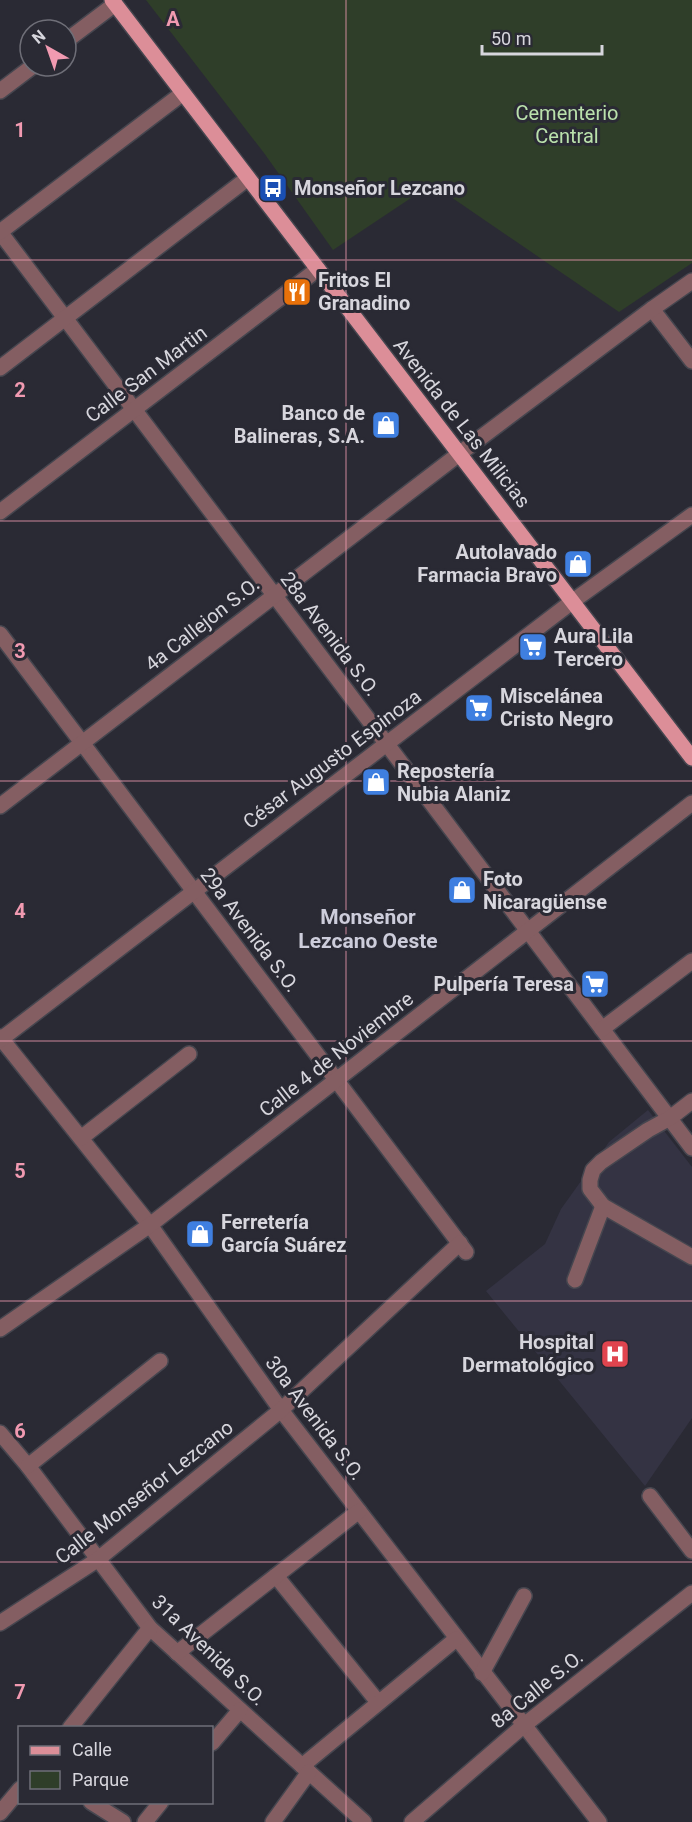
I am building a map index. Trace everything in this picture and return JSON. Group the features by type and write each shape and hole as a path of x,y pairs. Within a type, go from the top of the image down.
{"main road":[{"name":"Avenida de Las Milicias","path":"114,2 692,758"}],"street":[{"path":"78,31 114,2"},
{"path":"0,91 18,77"},
{"path":"0,232 183,93"},
{"path":"0,368 248,178"},
{"name":"28a Avenida S.O.","path":"0,232 692,1148"},
{"name":"Calle San Martin","path":"0,512 318,269"},
{"name":"4a Callejon S.O.","path":"0,806 459,454 692,280"},
{"path":"652,309 692,361"},
{"name":"César Augusto Espinoza","path":"0,1039 573,601 692,515"},
{"name":"29a Avenida S.O.","path":"0,634 463,1247"},
{"name":"Calle 4 de Noviembre","path":"0,1329 150,1225 692,803"},
{"path":"602,1029 692,961"},
{"name":"30a Avenida S.O.","path":"0,1039 150,1225 281,1410 599,1822"},
{"path":"81,1138 189,1054"},
{"path":"692,1101 670,1118 601,1162 593,1170 590,1180 590,1189 603,1206 692,1257"},
{"path":"575,1280 603,1206"},
{"name":"Calle Monseñor Lezcano","path":"0,1623 97,1560 281,1410 463,1247"},
{"path":"28,1466 160,1361"},
{"name":"31a Avenida S.O.","path":"0,1433 28,1466 150,1628 364,1822"},
{"path":"650,1496 692,1551"},
{"path":"177,1653 358,1511"},
{"path":"276,1576 378,1702"},
{"name":"8a Calle S.O.","path":"412,1822 523,1726 692,1593"},
{"path":"482,1672 524,1596"},
{"path":"72,1726 150,1628"},
{"path":"273,1822 305,1769 378,1702 456,1639"},
{"path":"213,1742 240,1710"},
{"path":"0,1813 18,1791"},
{"path":"93,1804 123,1822"},
{"path":"145,1822 160,1804"}],"shaded area":[{"name":"Hospital Dermatológico","path":"648,1110 692,1167 692,1418 645,1486 486,1291 545,1244 561,1209 609,1142"}],"green space":[{"name":"Cementerio Central","path":"146,0 692,0 692,263 619,312 432,184 333,250 264,153"}],"place":[{"name":"Monseñor Lezcano","path":"273,188"},
{"name":"Fritos El Granadino","path":"297,292"},
{"name":"Banco de Balineras, S.A.","path":"386,425"},
{"name":"Autolavado Farmacia Bravo","path":"578,564"},
{"name":"Aura Lila Tercero","path":"533,647"},
{"name":"Miscelánea Cristo Negro","path":"479,708"},
{"name":"Repostería Nubia Alaniz","path":"376,782"},
{"name":"Foto Nicaragüense","path":"462,890"},
{"name":"Pulpería Teresa","path":"595,984"},
{"name":"Ferretería García Suárez","path":"200,1234"},
{"name":"Hospital Dermatológico","path":"615,1354"}],"district":[{"name":"Monseñor Lezcano Oeste","path":"368,929"}]}
